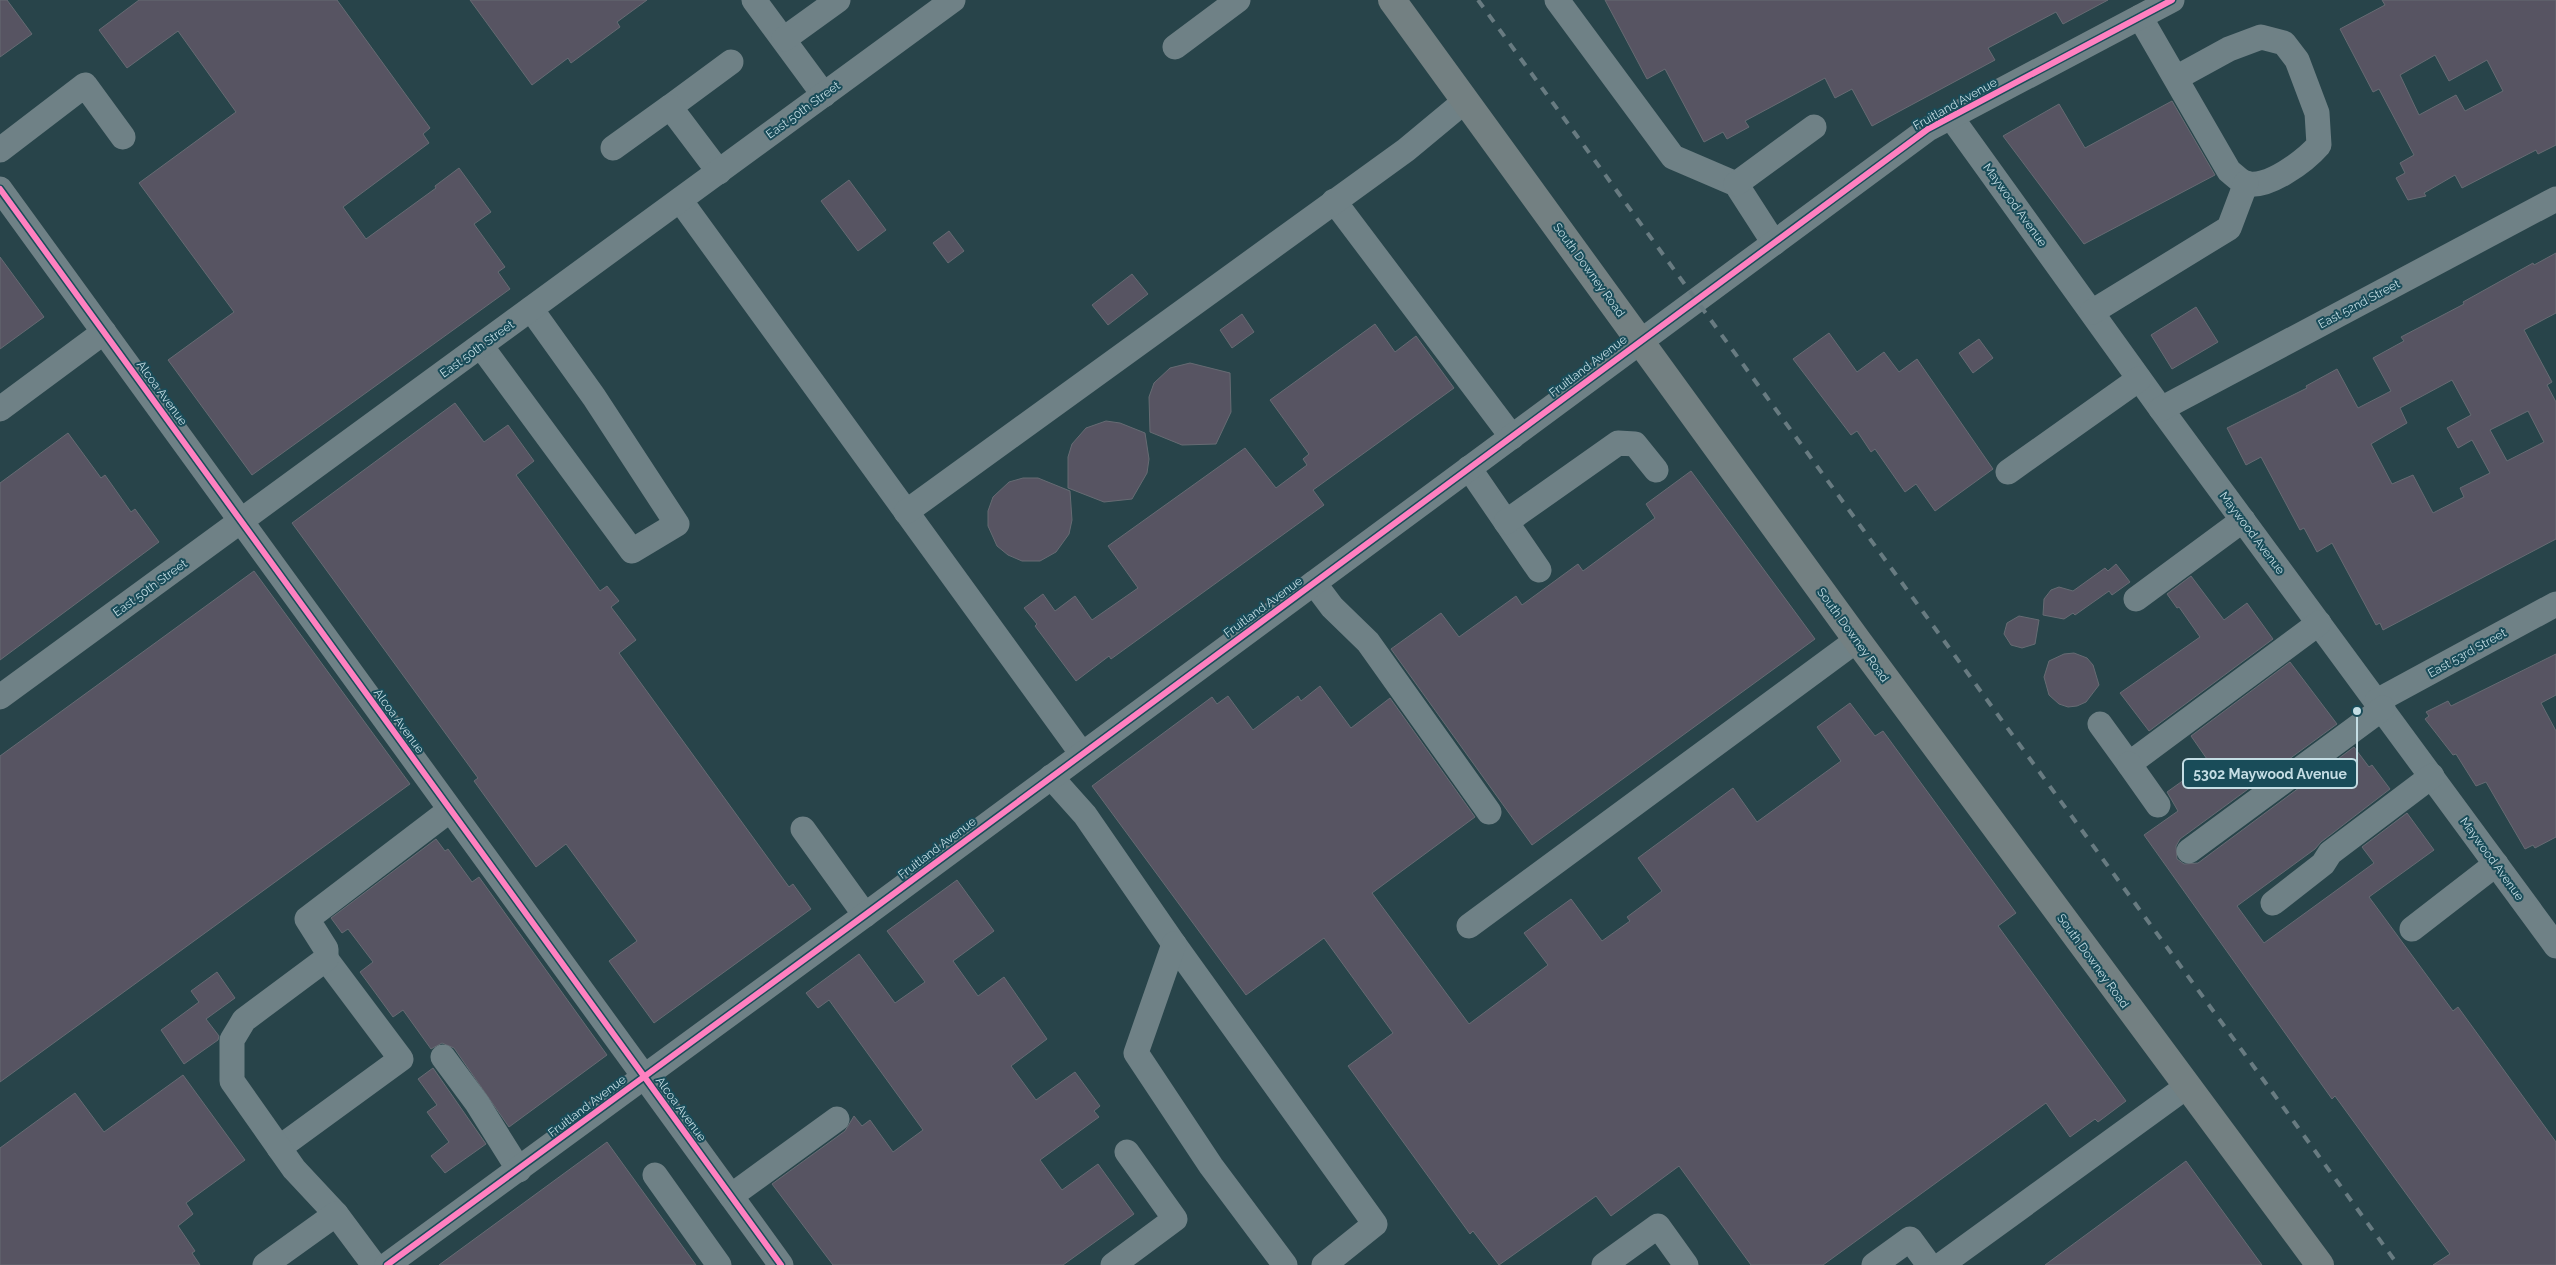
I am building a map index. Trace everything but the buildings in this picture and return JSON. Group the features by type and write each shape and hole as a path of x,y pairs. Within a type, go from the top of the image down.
{"main road":[{"name":"South Downey Road","path":"1392,0 1857,640 2186,1087 2320,1265"}],"street":[{"path":"754,0 824,95"},
{"path":"784,39 838,0"},
{"name":"East 50th Street","path":"0,697 242,522 953,0"},
{"path":"1174,47 1238,0"},
{"path":"1557,0 1673,157 1736,184 1774,243"},
{"name":"Fruitland Avenue","path":"387,1265 644,1078 1928,129 2172,0"},
{"path":"2140,17 2229,171 2246,183 2265,184 2310,156 2319,145 2317,113 2297,60 2284,43 2260,37 2229,49 2176,78"},
{"path":"613,148 731,62"},
{"path":"0,150 85,85 123,137"},
{"path":"906,512 1406,150 1466,101"},
{"path":"670,107 718,172"},
{"name":"Maywood Avenue","path":"1951,117 2139,379 2556,946"},
{"path":"1736,184 1814,127"},
{"path":"2092,312 2228,228 2246,183"},
{"name":"Alcoa Avenue","path":"0,189 781,1265"},
{"name":"East 52nd Street","path":"2161,409 2556,199"},
{"path":"680,200 1082,754"},
{"path":"1334,201 1512,437"},
{"path":"481,346 632,551 677,524 594,397 531,309"},
{"path":"0,409 104,332"},
{"path":"2008,472 2139,379"},
{"path":"1506,522 1618,443 1635,444 1656,470"},
{"path":"1469,468 1539,570"},
{"path":"2136,599 2243,520"},
{"path":"1314,583 1332,607 1368,642 1488,812"},
{"name":"East 53rd Street","path":"2189,851 2380,705 2556,604"},
{"path":"2129,764 2319,623"},
{"path":"1470,926 1857,640"},
{"path":"2100,724 2158,806"},
{"path":"2273,902 2323,864 2330,853 2432,776"},
{"path":"1051,777 1085,815 1174,944 1375,1224 1324,1265"},
{"path":"279,1148 401,1059 326,960 326,949 307,919 450,810"},
{"path":"803,829 865,915"},
{"path":"2412,929 2496,864"},
{"path":"1174,944 1136,1053 1211,1166 1284,1265"},
{"path":"326,960 244,1020 232,1040 232,1081 294,1169 336,1214 374,1265"},
{"path":"443,1057 477,1103 519,1170"},
{"path":"1941,1265 2186,1087"},
{"path":"731,1196 837,1119"},
{"path":"1113,1265 1175,1219 1127,1152"},
{"path":"655,1175 719,1265"},
{"path":"265,1265 336,1214"},
{"path":"1604,1265 1658,1226 1686,1265"},
{"path":"1874,1265 1910,1240 1929,1265"}],"railway":[{"path":"1478,0 2398,1265"}],"cycle path":[{"path":"387,1265 865,915 1928,129 2172,0"},
{"path":"0,189 781,1265"}],"place":[{"name":"5302 Maywood Avenue","path":"2357,711"}]}
